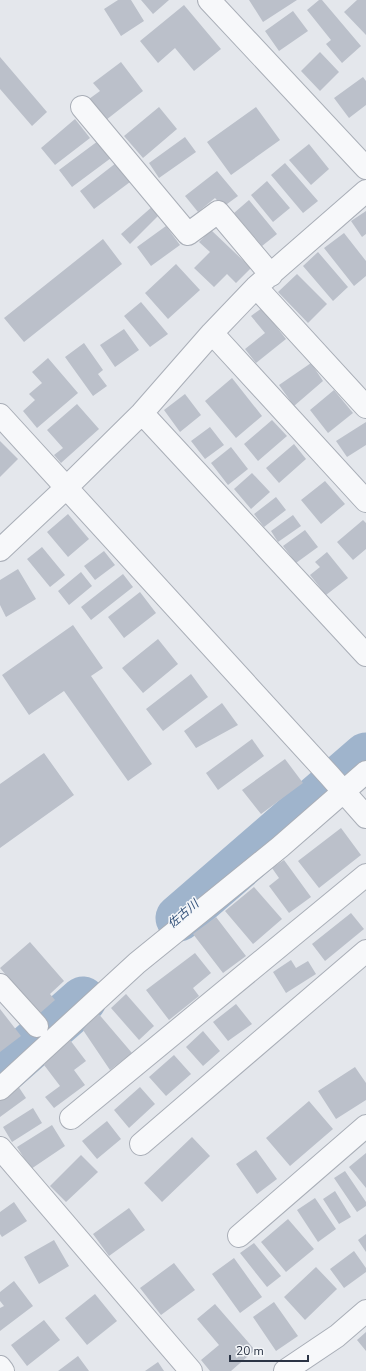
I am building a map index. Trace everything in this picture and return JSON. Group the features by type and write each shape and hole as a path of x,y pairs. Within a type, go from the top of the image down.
{"street":[{"path":"209,0 366,168"},
{"path":"82,107 188,234 218,212 263,281 366,407"},
{"path":"0,550 142,413 212,333 263,281 366,191"},
{"path":"212,333 366,501"},
{"path":"142,413 366,655"},
{"path":"0,415 366,817"},
{"path":"0,1089 137,963 280,846 338,785 366,772"},
{"path":"71,1118 366,875"},
{"path":"142,1144 366,950"},
{"path":"0,985 37,1026"},
{"path":"240,1236 366,1126"},
{"path":"0,1148 191,1371"},
{"path":"292,1369 337,1336 366,1311"},
{"path":"0,1367 3,1371"}],"building":[{"path":"118,0 131,0 144,21 121,36 104,9"},
{"path":"141,0 169,0 153,14"},
{"path":"249,0 297,0 263,22"},
{"path":"319,0 322,0 361,46 342,63 326,44 331,40 307,10"},
{"path":"357,0 366,0 366,35 344,12"},
{"path":"184,5 221,49 194,71 175,48 158,63 140,41"},
{"path":"293,11 308,31 279,51 265,31"},
{"path":"320,52 339,72 320,91 301,71"},
{"path":"0,57 47,112 32,126 0,89"},
{"path":"121,62 143,91 106,120 89,99 100,91 93,83"},
{"path":"363,77 366,81 366,105 349,118 334,98"},
{"path":"159,107 177,129 143,158 124,136"},
{"path":"256,107 280,140 231,175 207,142"},
{"path":"75,119 90,138 55,165 41,148"},
{"path":"185,137 196,152 159,178 149,163"},
{"path":"98,141 111,158 72,187 59,170"},
{"path":"309,144 329,169 311,185 289,160"},
{"path":"116,163 130,182 94,209 80,191"},
{"path":"285,163 318,201 303,213 271,175"},
{"path":"217,171 238,196 223,207 215,198 198,212 185,196"},
{"path":"267,181 290,208 273,222 251,195"},
{"path":"249,200 277,234 262,246 234,213"},
{"path":"153,206 160,214 130,244 121,234"},
{"path":"366,211 366,234 362,237 351,221"},
{"path":"166,226 180,245 151,266 137,247"},
{"path":"211,230 251,268 236,283 227,274 214,287 194,268 210,252 199,242"},
{"path":"344,233 366,261 366,276 354,286 324,248"},
{"path":"103,239 122,264 24,342 4,318"},
{"path":"318,252 348,287 333,301 303,266"},
{"path":"176,264 200,290 168,319 145,293"},
{"path":"297,274 327,304 308,323 278,292"},
{"path":"141,302 168,334 150,347 124,316"},
{"path":"262,308 286,339 256,363 245,349 265,333 251,316"},
{"path":"124,329 139,350 115,367 100,345"},
{"path":"84,343 103,370 98,374 107,386 93,396 65,357"},
{"path":"48,358 78,393 37,428 23,411 35,400 29,394 42,383 32,372"},
{"path":"311,363 323,381 294,406 279,385"},
{"path":"232,378 262,416 236,438 205,401"},
{"path":"334,390 353,413 328,433 310,410"},
{"path":"185,394 201,415 180,432 164,410"},
{"path":"77,404 99,429 61,463 54,455 63,448 47,430"},
{"path":"272,420 287,436 258,461 244,444"},
{"path":"366,422 366,445 347,457 336,441"},
{"path":"210,427 224,445 205,459 191,441"},
{"path":"0,441 18,459 0,477"},
{"path":"294,444 306,459 279,483 266,468"},
{"path":"231,447 248,469 228,485 211,463"},
{"path":"252,473 270,492 251,509 234,489"},
{"path":"325,481 345,504 321,524 301,500"},
{"path":"276,497 286,510 264,527 254,514"},
{"path":"68,514 89,539 68,557 47,532"},
{"path":"293,515 301,526 278,542 271,531"},
{"path":"363,520 366,523 366,549 353,560 337,542"},
{"path":"305,530 318,547 296,563 283,546"},
{"path":"42,547 65,575 50,587 27,559"},
{"path":"104,551 115,565 95,580 84,566"},
{"path":"327,552 348,578 326,595 310,575 320,567 315,562"},
{"path":"18,569 36,599 6,617 0,605 0,580"},
{"path":"81,572 92,586 69,605 58,591"},
{"path":"123,574 133,587 91,620 81,607"},
{"path":"140,592 156,613 124,638 108,617"},
{"path":"73,625 103,668 91,676 152,764 128,781 64,691 29,715 2,675"},
{"path":"158,639 178,664 143,693 122,668"},
{"path":"191,674 208,697 163,731 146,709"},
{"path":"222,703 238,725 196,748 184,731"},
{"path":"252,739 264,756 218,790 206,773"},
{"path":"44,753 74,795 0,848 0,784"},
{"path":"285,759 303,783 261,814 242,790"},
{"path":"341,828 361,855 319,888 298,861"},
{"path":"284,860 311,897 289,913 269,886 279,878 272,868"},
{"path":"254,887 282,919 253,944 225,911"},
{"path":"351,913 364,929 325,961 312,944"},
{"path":"216,917 246,956 223,973 193,934"},
{"path":"30,942 64,981 50,994 55,1000 39,1014 0,968"},
{"path":"195,953 211,973 193,988 199,996 169,1020 146,990"},
{"path":"291,960 296,968 308,961 316,974 286,993 273,972"},
{"path":"126,994 154,1026 139,1040 111,1008"},
{"path":"236,1004 252,1024 228,1041 213,1022"},
{"path":"0,1009 21,1036 0,1052"},
{"path":"97,1012 132,1053 110,1070 83,1030"},
{"path":"203,1031 220,1051 203,1066 186,1047"},
{"path":"70,1040 86,1061 74,1070 85,1085 54,1108 45,1097 60,1086 41,1061"},
{"path":"174,1055 191,1074 166,1096 149,1077"},
{"path":"355,1067 366,1083 366,1100 336,1119 318,1091"},
{"path":"18,1086 26,1098 0,1117 0,1099"},
{"path":"140,1087 155,1104 129,1128 114,1110"},
{"path":"309,1101 333,1129 290,1166 266,1138"},
{"path":"33,1108 42,1123 12,1142 3,1127"},
{"path":"107,1121 121,1139 97,1159 82,1141"},
{"path":"52,1125 65,1146 31,1169 17,1147"},
{"path":"192,1137 210,1156 162,1202 144,1183"},
{"path":"256,1150 277,1179 257,1194 236,1164"},
{"path":"366,1153 366,1188 349,1167"},
{"path":"81,1155 98,1172 66,1202 50,1186"},
{"path":"345,1171 366,1202 366,1206 357,1212 334,1178"},
{"path":"335,1191 351,1217 339,1224 323,1199"},
{"path":"315,1198 336,1229 318,1242 297,1210"},
{"path":"14,1202 27,1221 2,1237 0,1234 0,1212"},
{"path":"129,1208 145,1230 109,1256 93,1234"},
{"path":"288,1219 314,1249 286,1272 261,1242"},
{"path":"366,1234 366,1252 358,1240"},
{"path":"54,1240 69,1266 39,1284 24,1257"},
{"path":"254,1243 281,1276 267,1287 240,1253"},
{"path":"354,1251 366,1268 366,1272 344,1288 330,1269"},
{"path":"234,1258 262,1297 240,1313 212,1274"},
{"path":"174,1263 195,1290 161,1315 140,1288"},
{"path":"316,1267 337,1289 305,1320 284,1297"},
{"path":"14,1281 33,1306 0,1331 0,1308 4,1306 0,1301 0,1292"},
{"path":"95,1294 117,1321 87,1345 65,1318"},
{"path":"274,1302 298,1336 276,1351 253,1317"},
{"path":"215,1304 255,1350 231,1371 210,1371 201,1360 219,1345 197,1319"},
{"path":"44,1320 60,1340 27,1366 11,1345"},
{"path":"366,1332 366,1351 357,1340"},
{"path":"78,1356 89,1371 58,1371"},
{"path":"158,1362 164,1371 145,1371"}],"waterway":[{"name":"佐古川","path":"179,918 366,756"},
{"name":"佐古川","path":"0,1073 83,1000"}]}
